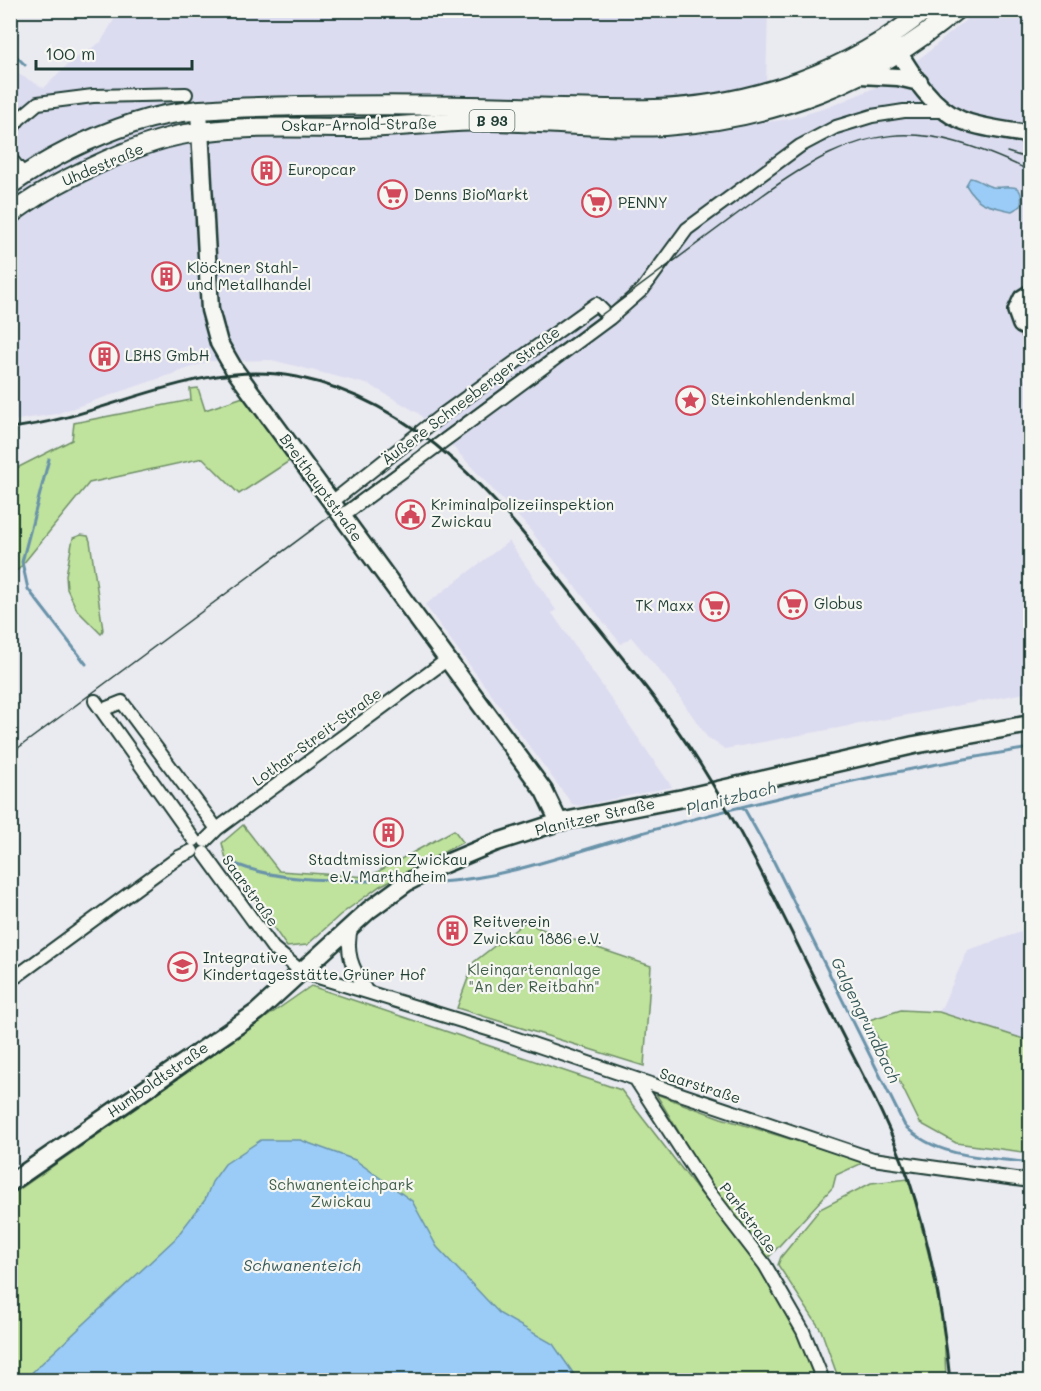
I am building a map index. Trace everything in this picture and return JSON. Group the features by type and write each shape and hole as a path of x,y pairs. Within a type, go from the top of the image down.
{"main road":[{"name":"Oskar-Arnold-Straße","path":"199,111 384,104 655,109 686,107 756,94 805,80 889,36 925,10"},
{"name":"Oskar-Arnold-Straße","path":"202,132 251,128 410,127 489,121 664,126 782,106 810,98 900,53 956,10"},
{"name":"Äußere Schneeberger Straße","path":"889,36 919,82 945,111 963,121 1030,135"},
{"path":"860,75 898,77 919,82"},
{"name":"Breithauptstraße","path":"199,111 202,132 210,310 219,343 234,369 544,791 559,822"},
{"name":"Uhdestraße","path":"17,180 115,130 171,114 199,111"},
{"name":"Uhdestraße","path":"10,215 42,193 88,169 163,141 202,132"},
{"name":"Planitzer Straße","path":"302,972 353,923 392,892 428,872 494,843 559,822 683,798 914,745 1030,724"},
{"name":"Humboldtstraße","path":"10,1183 257,1012 302,972"}],"street":[{"path":"10,131 38,104 93,96 186,94"},
{"name":"Äußere Schneeberger Straße","path":"342,516 610,318 643,290 687,229 800,146 836,127 872,116 904,111 945,111"},
{"name":"Uhdestraße","path":"10,158 17,180"},
{"path":"1030,293 1022,298 1016,311 1021,325 1030,330"},
{"name":"Äußere Schneeberger Straße","path":"332,502 442,415 596,304 610,318"},
{"name":"Lothar-Streit-Straße","path":"10,981 179,857 199,846 218,829 448,659"},
{"name":"Saarstraße","path":"218,829 122,702 98,705 273,948 302,972 494,1031 873,1159 1030,1180"},
{"path":"353,923 348,954 353,969 367,992"},
{"name":"Parkstraße","path":"636,1080 706,1188 765,1265 803,1331 823,1380"}],"shaded area":[{"path":"119,11 768,11 765,122 789,119 829,107 886,83 928,52 976,11 987,11 989,15 1003,11 1030,11 1030,712 1028,712 1025,693 725,749 707,737 669,682 631,637 621,644 526,525 452,446 418,413 370,385 272,360 210,361 56,414 11,421 11,70 44,88 70,62 101,42"},
{"path":"509,541 556,610 552,613 672,787 580,806 572,804 425,605"},
{"path":"1030,929 1030,1041 939,1013 968,950"}],"green space":[{"path":"198,388 205,410 252,394 297,456 239,494 203,458 89,483 18,570 11,571 11,471 72,440 74,423 191,400 190,389"},
{"path":"81,535 88,536 90,541 103,630 101,634 77,610 67,589 66,575 73,538"},
{"path":"243,825 279,871 368,877 454,830 463,842 380,886 340,915 307,945 287,947 226,859 222,843"},
{"name":"Kleingartenanlage \"An der Reitbahn\"","path":"529,919 536,927 651,966 644,1066 457,1008 474,962"},
{"name":"Schwanenteichpark Zwickau","path":"311,986 621,1090 763,1274 799,1329 821,1380 11,1380 10,1196"},
{"path":"901,1010 939,1012 1030,1041 1030,1153 956,1143 920,1123 869,1020"},
{"path":"656,1094 721,1118 865,1162 836,1175 833,1187 767,1259 710,1184"},
{"path":"909,1179 931,1264 944,1329 946,1380 839,1380 821,1330 778,1265 781,1257 820,1209 871,1183"}],"water":[{"path":"970,178 990,186 1018,189 1022,198 1021,206 1012,211 980,201 966,185"},
{"name":"Schwanenteich","path":"261,1140 300,1140 355,1160 412,1201 437,1247 500,1314 553,1344 578,1380 24,1380 175,1239 205,1200 212,1182 225,1164"}],"waterway":[{"name":"Planitzbach","path":"10,50 25,65"},
{"name":"Planitzbach","path":"49,459 22,562 28,589 86,664"},
{"name":"Planitzbach","path":"440,882 494,875 656,829 796,794 889,773 1030,748"},
{"name":"Galgengrundbach","path":"741,808 745,810 774,862 905,1126 918,1137 948,1151 1030,1163"},
{"name":"Planitzbach","path":"235,864 285,877 371,881"}],"tram line":[{"path":"10,754 796,172 829,154 860,142 890,136 921,136 954,141 990,153 1030,171"},
{"path":"1007,152 1030,159"}],"railway":[{"path":"10,428 46,422 152,391 224,375 260,373 297,377 342,390 383,409 420,433 455,461 487,492 546,561 671,721 718,793 750,852 870,1088 900,1154 929,1252 944,1329 950,1380"}],"place":[{"name":"Europcar","path":"267,170"},
{"name":"Denns BioMarkt","path":"393,195"},
{"name":"PENNY","path":"597,203"},
{"name":"Klöckner Stahl- und Metallhandel","path":"166,277"},
{"name":"LBHS GmbH","path":"104,356"},
{"name":"Steinkohlendenkmal","path":"690,400"},
{"name":"Kriminalpolizeiinspektion Zwickau","path":"410,514"},
{"name":"Globus","path":"793,604"},
{"name":"TK Maxx","path":"715,606"},
{"name":"Stadtmission Zwickau e.V. Marthaheim","path":"388,833"},
{"name":"Reitverein Zwickau 1886 e.V.","path":"452,931"},
{"name":"Integrative Kindertagesstätte Grüner Hof","path":"182,967"}]}
